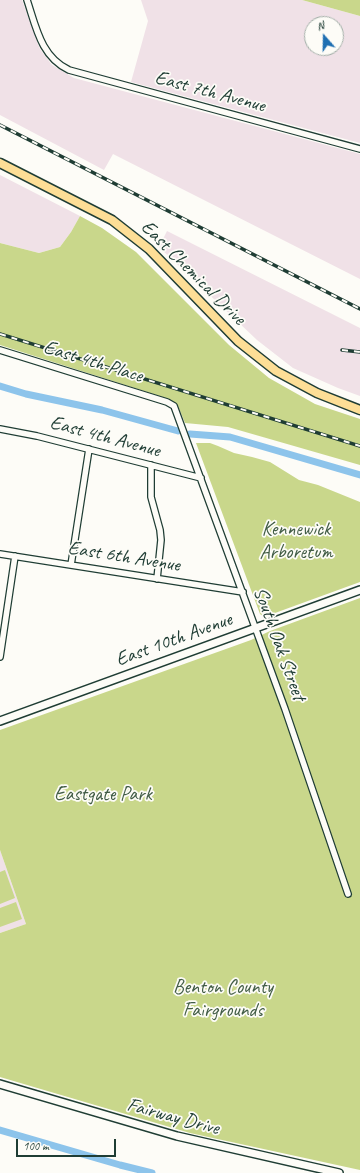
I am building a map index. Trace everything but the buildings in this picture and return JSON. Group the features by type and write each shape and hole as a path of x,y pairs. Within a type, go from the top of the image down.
{"main road":[{"name":"East Chemical Drive","path":"0,163 112,220 149,249 238,341 276,370 317,394 360,410"}],"street":[{"name":"East 7th Avenue","path":"27,0 44,47 60,66 79,73 360,149"},
{"name":"East 4th Place","path":"0,350 170,402 174,406"},
{"name":"South Oak Street","path":"174,406 256,627 348,894"},
{"name":"East 4th Avenue","path":"0,430 37,436 201,478"},
{"path":"71,565 89,449"},
{"path":"151,465 151,497 160,530 161,540 157,578"},
{"name":"East 6th Avenue","path":"0,554 243,592"},
{"path":"0,657 15,556"},
{"name":"East 10th Avenue","path":"0,721 360,590"},
{"name":"Fairway Drive","path":"0,1084 177,1136 339,1173"}],"shaded area":[{"path":"0,0 22,0 40,49 52,65 74,78 360,154 360,279 113,154 104,170 0,115"},
{"path":"141,0 302,0 360,16 360,143 131,82 148,21"},
{"path":"0,175 80,216 60,247 39,253 0,243"},
{"path":"167,231 360,328 360,396 293,368 257,340 159,247"},
{"path":"0,850 26,924 0,933"}],"green space":[{"path":"302,0 360,0 360,16"},
{"path":"80,216 102,228 136,252 229,345 269,378 315,404 360,419 360,465 228,427 185,423 178,406 169,399 0,345 0,243 39,253 60,247"},
{"name":"Kennewick Arboretum","path":"196,443 210,443 234,453 270,462 299,480 318,485 360,502 360,582 264,617 260,614"},
{"name":"Benton County Fairgrounds","path":"360,598 360,1170 190,1133 0,1077 0,933 26,924 0,850 0,730 251,640 270,631"},
{"path":"5,870 15,898 0,904 0,872"},
{"path":"16,902 22,919 0,927 0,908"}],"waterway":[{"path":"0,386 26,394 102,410 178,431"},
{"path":"190,434 230,437 360,475"},
{"path":"0,1130 152,1173"}],"railway":[{"path":"0,125 360,309"},
{"path":"0,334 360,446"},
{"path":"342,350 360,352"}],"park label":[{"name":"Eastgate Park","path":"103,795"}]}
